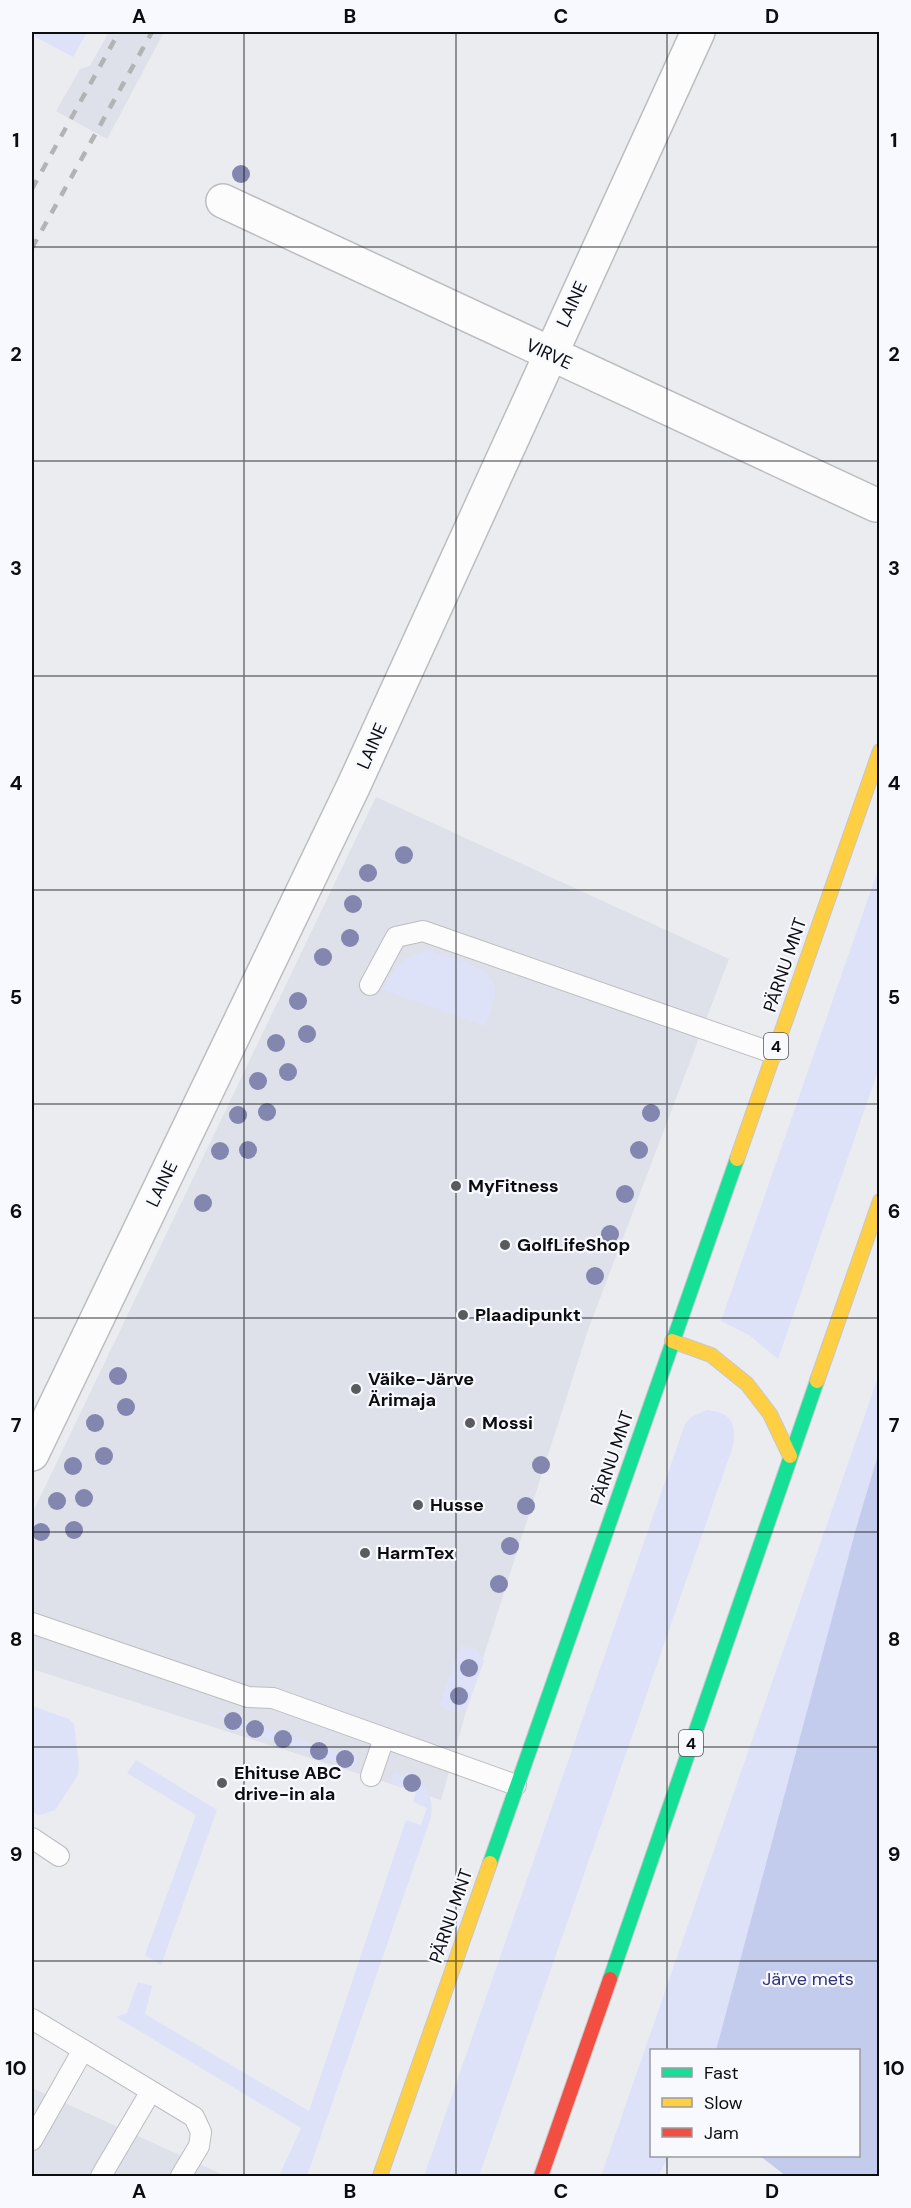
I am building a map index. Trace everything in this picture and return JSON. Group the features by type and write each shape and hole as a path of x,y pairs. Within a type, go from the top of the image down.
{"highway":[{"name":"PÄRNU MNT","path":"380,2176 879,751"},
{"name":"4","path":"541,2176 879,1201"},
{"path":"672,1341 711,1355 747,1384 770,1414 790,1456"}],"street":[{"name":"LAINE","path":"32,1454 354,785 698,32"},
{"name":"VIRVE","path":"223,201 876,505"}],"lane":[{"path":"370,985 396,937 423,931 773,1053"},
{"path":"32,1623 248,1697 273,1698 516,1785"},
{"path":"371,1776 384,1738"},
{"path":"32,1838 59,1856"},
{"path":"32,2019 194,2117 201,2132 199,2146 181,2176"},
{"path":"32,2140 83,2050"},
{"path":"101,2176 151,2091"}],"shaded area":[{"path":"32,32 87,32 73,57 32,35"},
{"path":"109,32 164,32 107,139 56,111 80,69 90,66"},
{"path":"376,797 729,959 588,1330 467,1708 441,1800 32,1669 32,1514"},
{"path":"879,867 879,1068 778,1359 749,1335 721,1321"},
{"path":"427,951 470,964 488,976 494,984 495,993 486,1026 383,990 400,964"},
{"path":"879,1374 879,1451 855,1532 716,2049 650,2049 650,2157 668,2157 658,2176 601,2176"},
{"path":"707,1410 722,1413 730,1420 734,1431 733,1446 479,2176 424,2176 685,1424 691,1417"},
{"path":"460,1646 477,1649 484,1661 467,1708 458,1713 446,1710 439,1705"},
{"path":"32,1706 69,1719 74,1724 79,1764 78,1775 55,1810 40,1815 32,1813"},
{"path":"217,1711 358,1759 354,1767 230,1726"},
{"path":"136,1760 217,1810 161,1965 145,1955 196,1815 127,1773"},
{"path":"394,1772 418,1782 428,1792 432,1807 431,1817 307,2176 279,2176 301,2128 116,2017 127,2013 138,1982 152,1986 145,2014 309,2111 406,1820 421,1825 427,1808 413,1802 416,1792 391,1783"},
{"path":"32,2088 226,2176 32,2176"}],"green space":[{"name":"Järve mets","path":"879,1451 879,2176 786,2176 761,2157 860,2157 860,2049 716,2049 855,1532"}],"railway":[{"path":"32,189 119,32"},
{"path":"32,248 152,32"}],"traffic: fast":[{"path":"490,1863 737,1159"},
{"path":"610,1979 817,1381"}],"traffic: slow":[{"path":"737,1159 880,751"},
{"path":"817,1381 880,1201"},
{"path":"672,1341 711,1355 747,1384 770,1414 790,1456"},
{"path":"380,2176 490,1863"}],"traffic: jam":[{"path":"541,2176 610,1979"}],"place":[{"name":"MyFitness","path":"456,1186"},
{"name":"GolfLifeShop","path":"505,1245"},
{"name":"Plaadipunkt","path":"463,1315"},
{"name":"Väike-Järve Ärimaja","path":"356,1389"},
{"name":"Mossi","path":"470,1423"},
{"name":"Husse","path":"418,1505"},
{"name":"HarmTex","path":"365,1553"},
{"name":"Ehituse ABC drive-in ala","path":"222,1783"}]}
